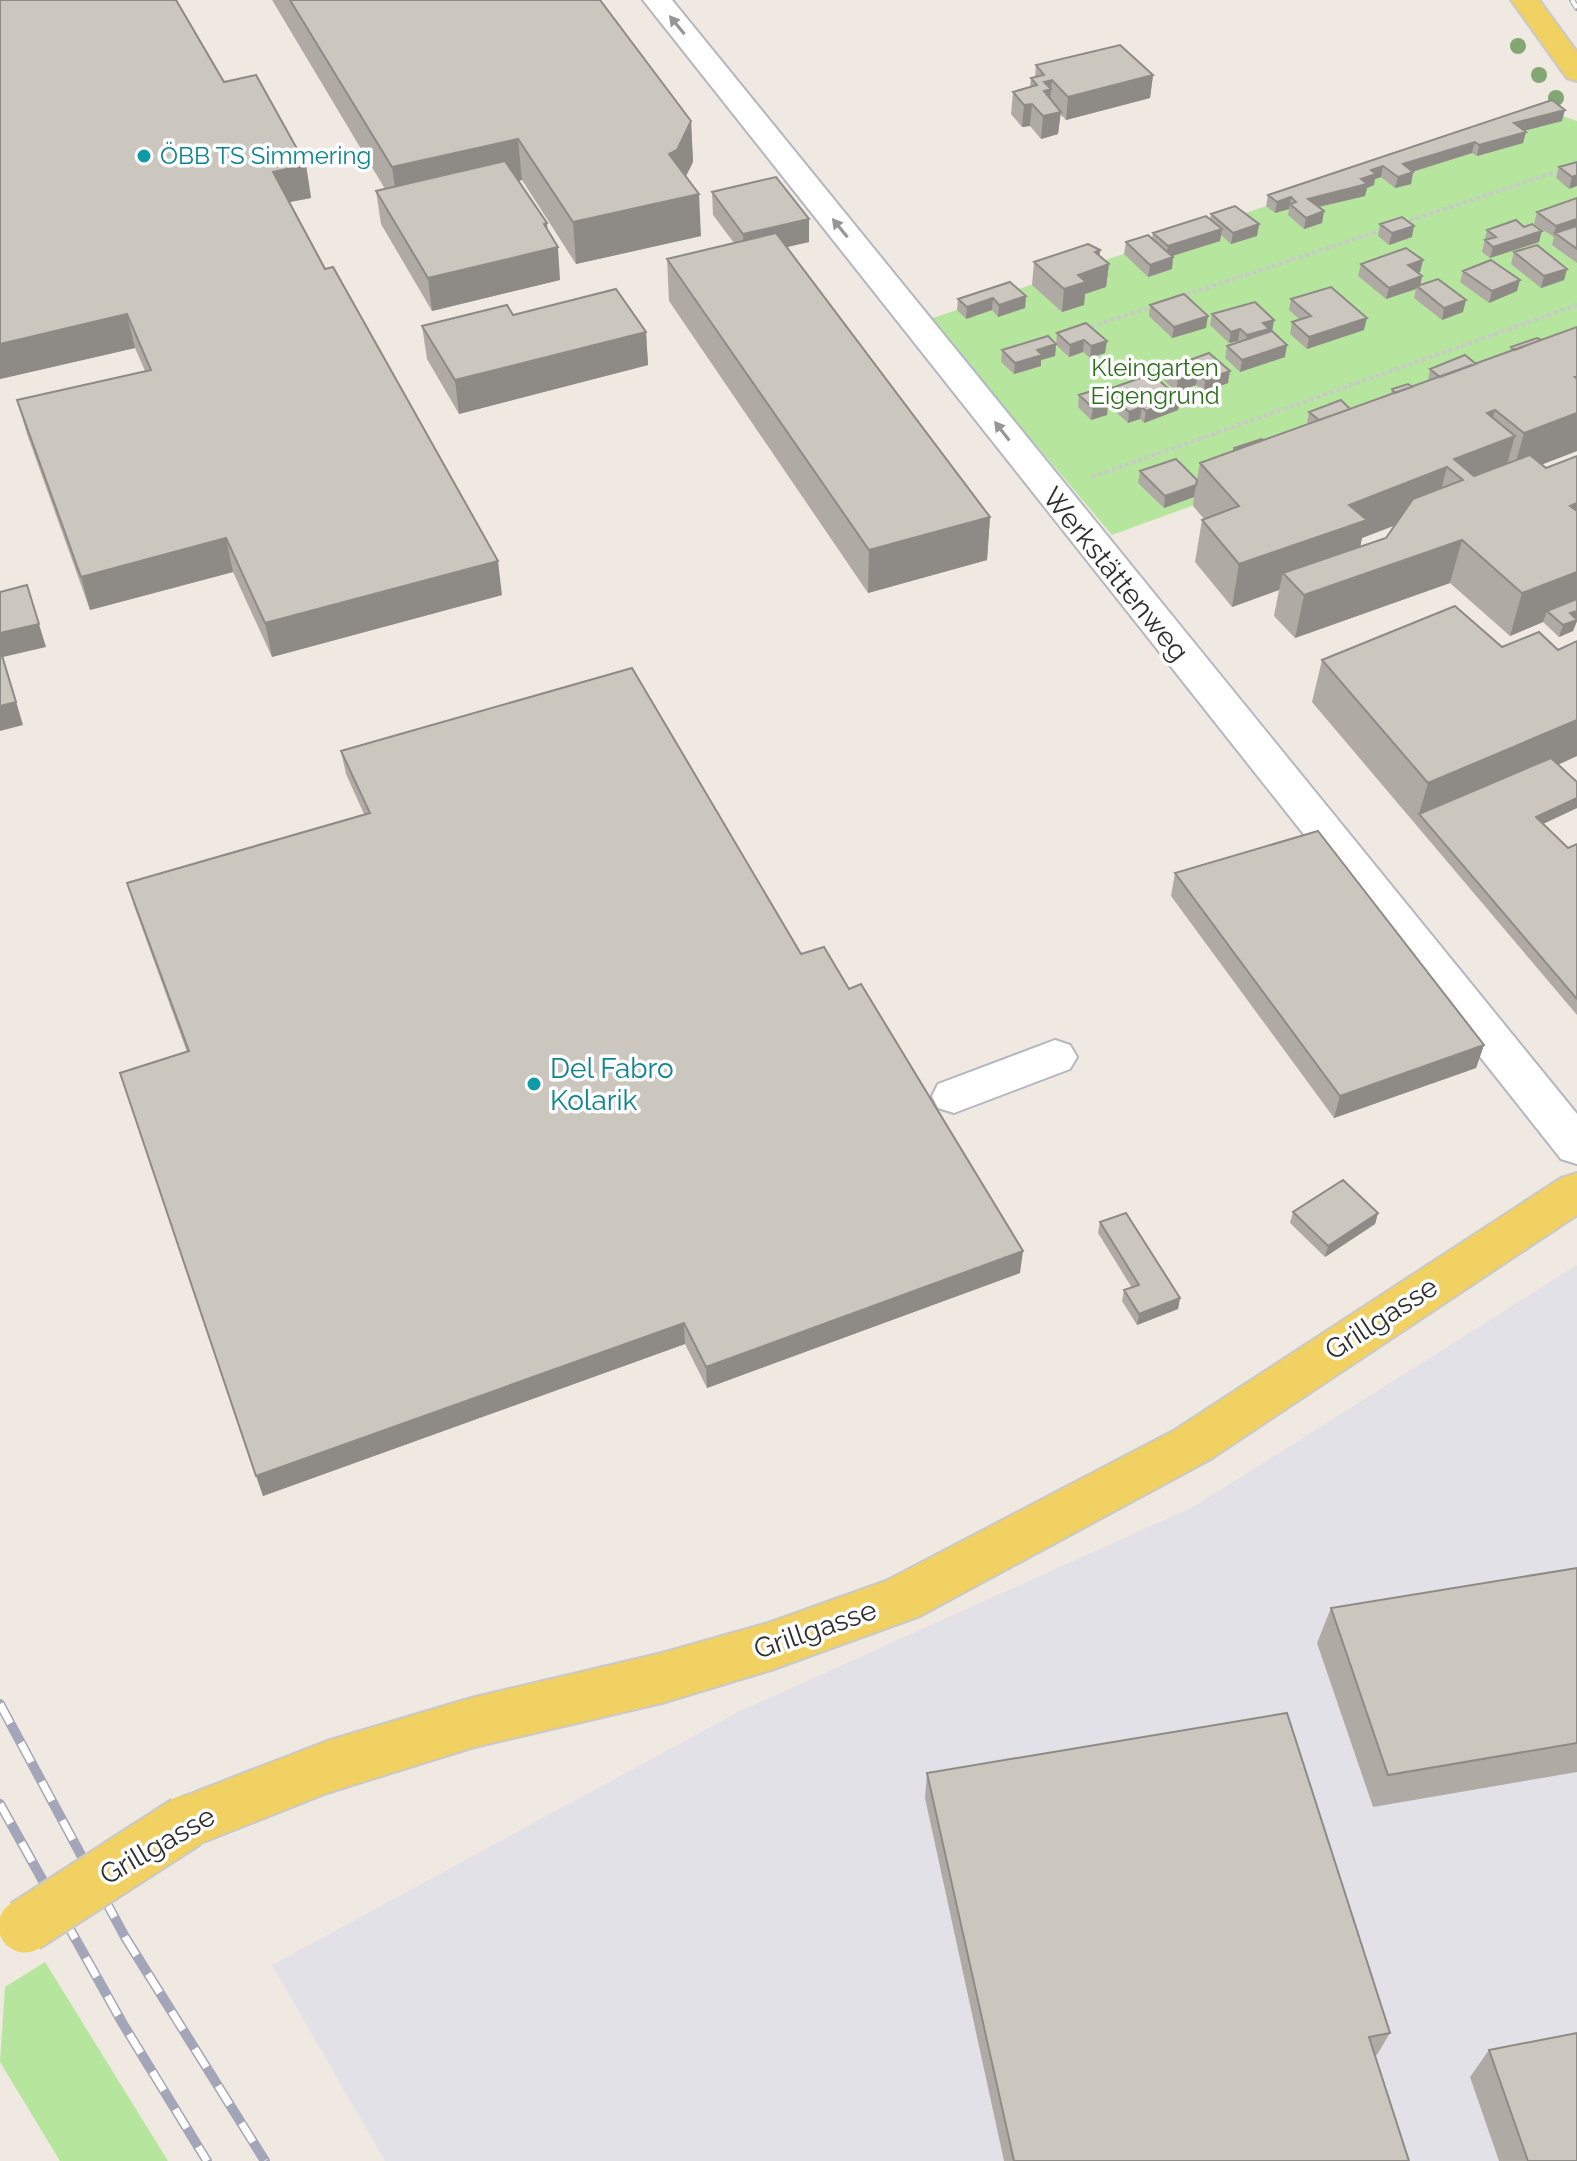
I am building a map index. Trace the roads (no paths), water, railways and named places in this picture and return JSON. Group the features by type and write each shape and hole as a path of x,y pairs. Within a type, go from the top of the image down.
{"main road":[{"path":"1525,0 1577,72"},
{"name":"Grillgasse","path":"12,1935 186,1822 327,1767 471,1723 662,1678 771,1646 902,1599 1192,1445 1577,1191"}],"street":[{"name":"Werkstättenweg","path":"657,0 1068,486 1577,1146"},
{"path":"954,1096 1055,1057"}],"railway":[{"path":"1572,0 1577,8"},
{"path":"0,1704 125,1937 265,2161"},
{"path":"0,1804 123,2024 207,2161"}],"place":[{"name":"ÖBB TS Simmering","path":"144,156"},
{"name":"Del Fabro Kolarik","path":"534,1084"}],"park label":[{"name":"Kleingarten Eigengrund","path":"1155,382"}]}
